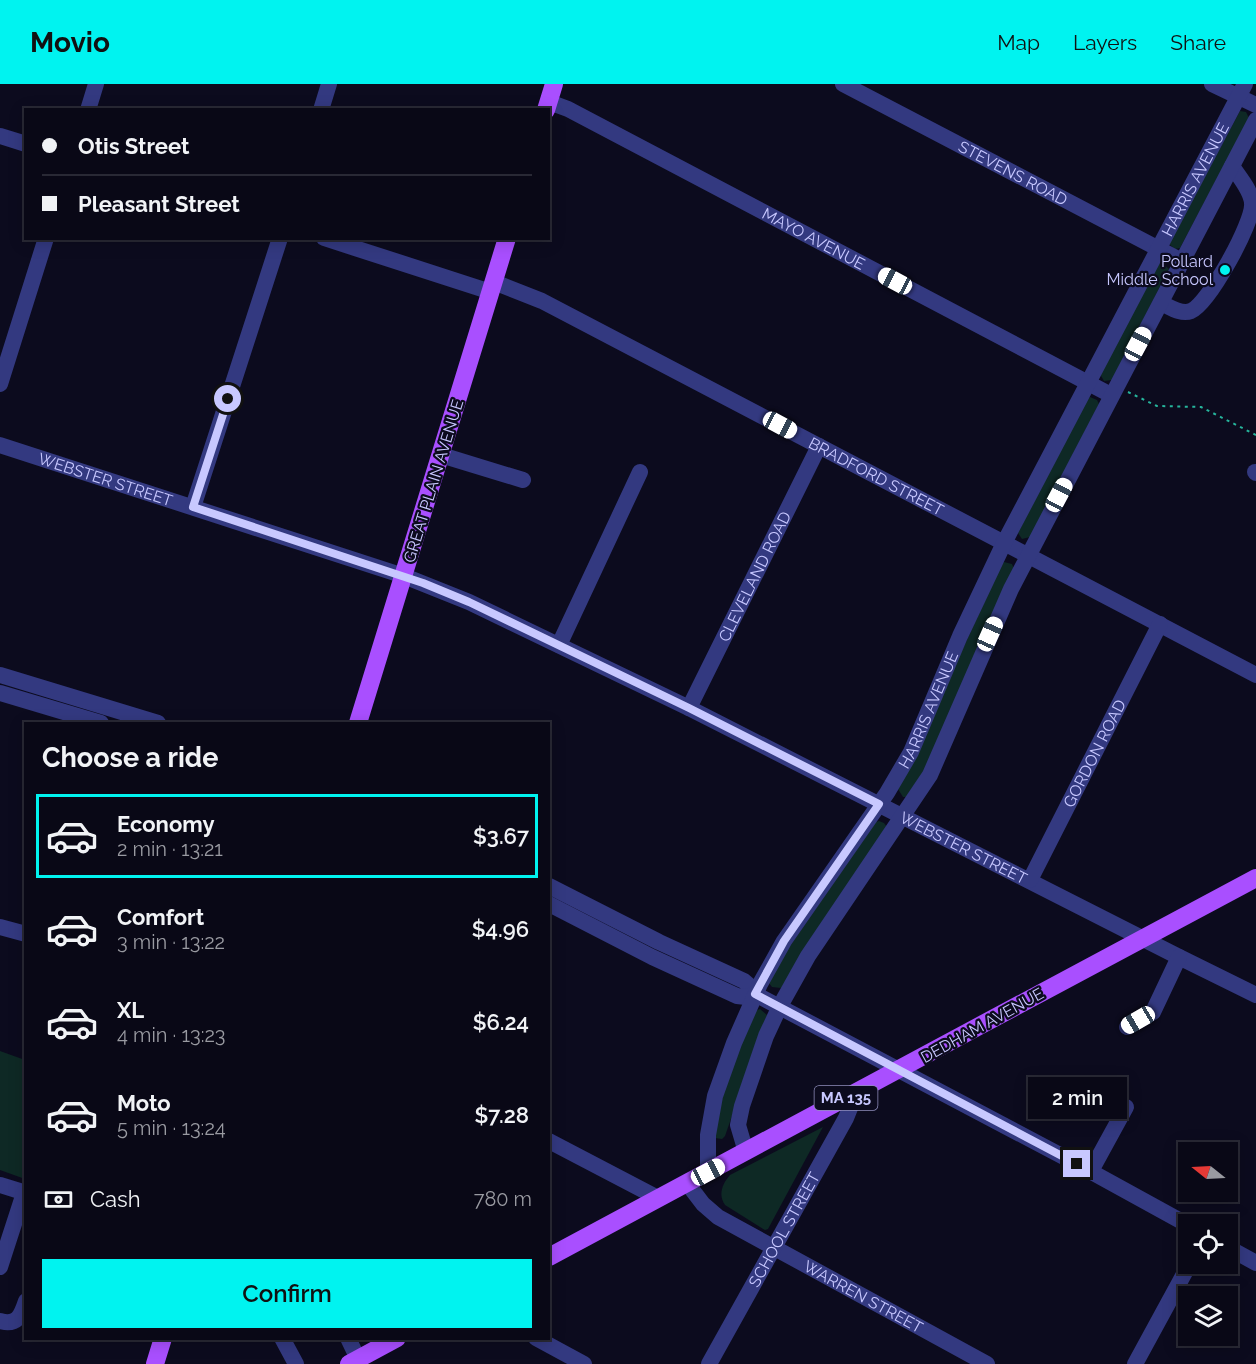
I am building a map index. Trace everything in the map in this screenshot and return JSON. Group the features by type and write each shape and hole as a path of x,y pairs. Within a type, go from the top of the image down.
{"main road":[{"name":"GREAT PLAIN AVENUE","path":"358,722 506,240"},
{"name":"DEDHAM AVENUE","path":"550,1256 1256,878"},
{"path":"155,1364 162,1340"},
{"path":"353,1348 388,1340"}],"street":[{"path":"89,108 96,84"},
{"path":"322,108 330,84"},
{"name":"STEVENS ROAD","path":"843,84 1182,261"},
{"path":"1212,84 1241,90 1256,105"},
{"name":"HARRIS AVENUE","path":"708,1172 708,1135 715,1096 755,994 784,941 879,804 917,740 960,636 1004,543 1241,90"},
{"name":"MAYO AVENUE","path":"550,98 1088,383 1114,390"},
{"name":"HARRIS AVENUE","path":"746,1152 738,1125 740,1113 780,1006 808,956 924,786 938,759 990,634 1028,555 1256,120"},
{"path":"0,136 24,143"},
{"path":"1161,303 1184,312 1189,312 1200,305 1214,287 1246,228 1252,203 1232,166"},
{"path":"0,384 45,240"},
{"path":"193,507 279,240"},
{"name":"BRADFORD STREET","path":"331,240 542,301 1256,675"},
{"name":"WEBSTER STREET","path":"0,445 404,576 469,602 689,708 1142,939 1256,994"},
{"name":"CLEVELAND ROAD","path":"689,708 819,446"},
{"path":"441,455 523,480"},
{"path":"559,645 640,472"},
{"name":"GORDON ROAD","path":"1030,880 1160,624"},
{"path":"0,675 69,705 99,722"},
{"path":"0,693 153,722"},
{"path":"550,887 656,950"},
{"path":"550,904 656,950 744,981 755,994 1091,1171 1178,1219"},
{"path":"0,927 24,933"},
{"path":"1127,1027 1153,1012 1179,957"},
{"name":"SCHOOL STREET","path":"709,1364 846,1118 856,1093"},
{"path":"1091,1171 1126,1107"},
{"path":"550,1142 658,1198"},
{"name":"WARREN STREET","path":"687,1183 701,1202 714,1214 987,1364"},
{"path":"0,1185 24,1193"},
{"path":"0,1267 24,1196"},
{"path":"1238,1253 1256,1263"},
{"path":"1135,1364 1184,1274"},
{"path":"0,1321 8,1323 16,1321 24,1306"},
{"path":"283,1340 296,1364"},
{"path":"541,1340 584,1364"}],"path":[{"path":"1114,390 1153,405 1201,407 1256,435"}],"green space":[{"path":"1240,111 1246,112 1249,118 1180,248 1175,249 1169,244"},
{"path":"1162,263 1169,269 1112,380 1104,381 1100,374 1159,264"},
{"path":"1090,397 1097,400 1099,404 1030,537 1022,539 1018,533 1086,400"},
{"path":"1004,562 1012,564 1014,569 929,763 906,797 903,797 898,789"},
{"path":"879,821 887,827 781,988 772,987 769,983 783,956 876,822"},
{"path":"760,1009 767,1015 725,1136 722,1139 715,1138 723,1089 755,1011"},
{"path":"0,1051 24,1060 24,1179 0,1170"},
{"path":"823,1127 768,1229 765,1230 725,1205 722,1190 730,1175"}],"place":[{"name":"Pollard Middle School","path":"1225,270"}],"route":[{"path":"228,399 193,507 452,594 689,708 879,804 784,941 755,994 1077,1164"}]}
